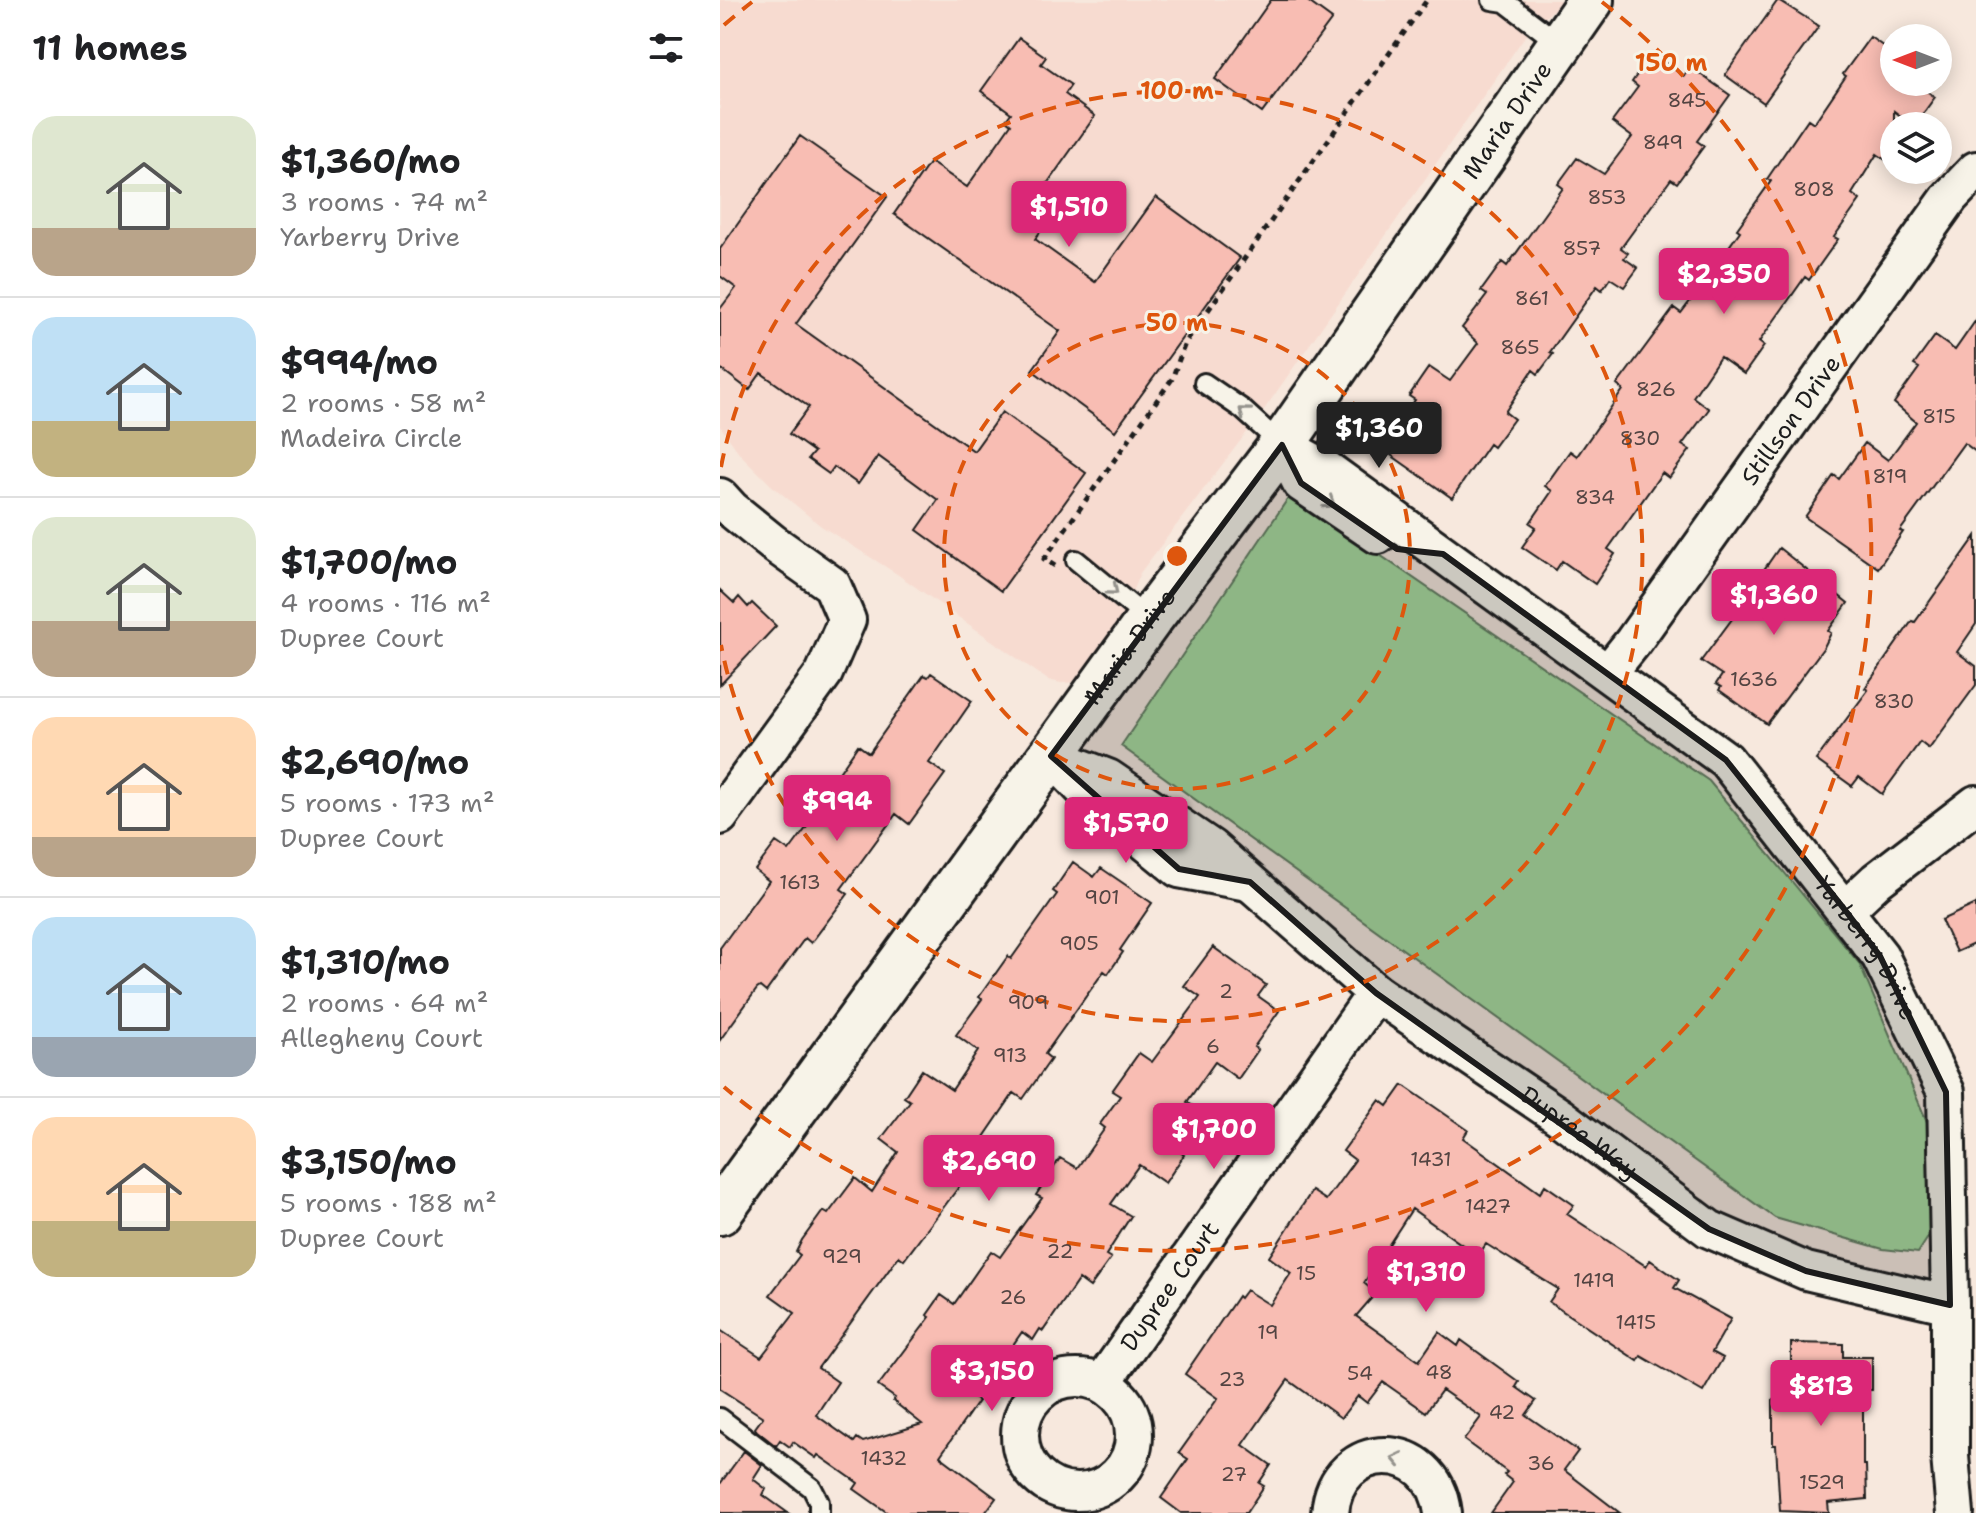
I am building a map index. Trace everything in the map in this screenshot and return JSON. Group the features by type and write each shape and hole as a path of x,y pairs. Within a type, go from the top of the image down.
{"street":[{"name":"Maria Drive","path":"720,1212 1149,620 1282,445 1591,0"},
{"name":"Stillson Drive","path":"1608,673 1950,197 1976,170"},
{"name":"Yarberry Drive","path":"1282,445 1301,483 1397,549 1443,554 1726,760 1880,956 1961,1090 1950,1305 1950,1456 1955,1513"},
{"path":"720,497 773,543 832,585 847,620 824,673 720,816"},
{"name":"Dupree Way","path":"1051,756 1093,799 1179,869 1250,882 1376,993 1560,1117 1709,1229 1806,1271 1950,1305"},
{"path":"1845,910 1876,881 1976,804"},
{"name":"Dupree Court","path":"1102,1383 1376,993"},
{"path":"1330,1513 1331,1499 1339,1481 1351,1467 1368,1458 1386,1455 1405,1458 1421,1467 1434,1481 1443,1513"}],"lane":[{"path":"1492,0 1505,2 1560,44"},
{"path":"1204,383 1242,409 1282,445"},
{"path":"1076,560 1149,620"},
{"path":"720,1418 812,1488 819,1502 819,1513"}],"path":[{"path":"1056,568 1044,559 1172,379 1185,343 1427,0"}],"highlighted area":[{"path":"1282,445 1301,483 1397,549 1443,554 1726,760 1845,910 1880,956 1946,1092 1950,1305 1806,1271 1709,1229 1376,993 1250,882 1179,869 1051,756"}],"shaded area":[{"path":"720,0 1563,0 1523,39 1266,407 1140,573 1117,627 1079,682 1061,683 1048,680 897,574 821,526 771,485 740,454 720,426"}],"green space":[{"path":"1291,494 1709,781 1859,963 1928,1124 1936,1225 1918,1253 1883,1249 1775,1218 1121,746"}],"building":[{"path":"1271,0 1306,0 1332,19 1262,113 1215,79"},
{"path":"1778,0 1819,26 1764,103 1725,75"},
{"path":"1870,37 1880,44 1880,96 1935,97 1924,112 1880,112 1880,156 1877,154 1852,194 1860,200 1834,237 1838,239 1809,280 1805,277 1759,342 1764,346 1744,374 1720,357 1693,397 1709,409 1682,445 1690,450 1669,478 1662,473 1608,549 1615,554 1595,584 1562,561 1556,570 1522,547 1536,527 1530,523 1552,491 1545,486 1570,451 1577,456 1623,390 1617,385 1674,308 1681,313 1694,296 1740,231 1737,229 1771,181 1767,179 1808,119 1814,123 1846,76 1843,74"},
{"path":"1019,38 1046,57 1041,64 1071,85 1065,94 1095,116 1037,198 1055,211 1035,239 1095,282 1156,197 1240,258 1115,431 1032,370 1060,331 894,214 930,162 967,187 1011,124 1006,120 1011,113 981,91"},
{"path":"1652,53 1684,76 1690,67 1730,95 1697,141 1704,146 1677,183 1671,179 1621,248 1628,253 1624,258 1638,268 1624,287 1610,278 1602,290 1597,286 1550,352 1553,354 1538,374 1533,370 1505,412 1514,419 1493,447 1489,444 1452,498 1381,448 1415,400 1409,396 1429,367 1450,381 1478,343 1462,328 1487,295 1481,291 1502,262 1507,266 1563,188 1558,184 1577,158 1604,174 1632,137 1612,122 1638,87 1632,82"},
{"path":"800,136 887,197 796,324 974,451 1002,412 1086,473 1001,591 917,530 938,500 878,456 858,484 834,467 829,474 808,459 814,452 789,434 809,407 761,373 749,390 720,368 720,309 736,288 720,276 720,249"},
{"path":"1976,320 1976,452 1964,443 1900,531 1903,532 1878,568 1805,517 1834,475 1839,479 1865,443 1888,460 1916,422 1894,403 1919,368 1914,365 1935,336 1955,350"},
{"path":"1976,536 1976,624 1957,652 1976,666 1976,685 1929,749 1920,742 1882,794 1859,777 1852,786 1816,760 1868,690 1865,688 1912,621 1915,622"},
{"path":"1779,548 1848,603 1828,631 1831,633 1824,647 1767,724 1719,690 1721,687 1716,684 1722,675 1701,661 1766,573 1763,571"},
{"path":"720,590 734,603 739,597 748,607 752,603 776,626 720,685"},
{"path":"931,673 972,701 929,763 945,774 909,824 896,814 841,889 848,894 811,943 805,938 766,992 760,987 757,989 720,1040 720,948 769,881 755,870 776,842 789,851 844,777 838,774 858,745 869,753 924,675 928,677"},
{"path":"1073,862 1094,877 1101,868 1152,903 1120,950 1123,952 1108,974 1104,971 1045,1054 1051,1059 1023,1099 1014,1093 969,1159 975,1164 967,1176 904,1260 899,1256 818,1368 838,1382 816,1415 854,1442 857,1438 863,1442 922,1424 878,1386 930,1317 927,1315 941,1295 954,1304 991,1251 1000,1257 1042,1198 1036,1195 1060,1158 1077,1168 1105,1128 1100,1124 1120,1096 1112,1091 1139,1053 1152,1062 1200,997 1184,986 1213,947 1266,985 1258,996 1279,1011 1254,1047 1258,1050 1238,1079 1215,1062 1187,1102 1205,1114 1178,1150 1184,1155 1165,1183 1139,1165 1111,1204 1131,1216 1106,1255 1111,1258 1090,1287 1079,1279 1043,1331 1040,1329 1033,1340 1022,1332 940,1456 996,1498 985,1513 888,1513 854,1489 858,1483 818,1455 816,1458 793,1442 790,1447 780,1440 776,1446 757,1431 755,1428 763,1417 720,1389 720,1330 761,1357 795,1313 770,1295 800,1255 796,1252 802,1240 823,1211 828,1214 855,1178 872,1192 898,1152 881,1139 910,1101 904,1097 922,1070 952,1090 978,1051 956,1035 1008,956 1011,959 1057,894 1053,891"},
{"path":"1976,904 1976,943 1956,952 1941,920"},
{"path":"1403,1085 1468,1130 1463,1138 1540,1193 1545,1185 1574,1205 1567,1214 1646,1266 1650,1260 1679,1280 1674,1288 1731,1319 1712,1352 1723,1358 1703,1392 1641,1356 1638,1361 1549,1302 1558,1289 1486,1244 1478,1256 1412,1209 1364,1283 1376,1293 1356,1316 1419,1361 1439,1332 1458,1346 1461,1340 1519,1382 1516,1387 1536,1401 1526,1415 1578,1451 1564,1470 1620,1513 1491,1513 1513,1482 1504,1475 1507,1472 1464,1440 1481,1417 1442,1390 1426,1412 1383,1382 1367,1403 1358,1396 1341,1418 1288,1380 1243,1445 1271,1465 1259,1483 1264,1486 1246,1513 1181,1513 1161,1498 1188,1459 1179,1453 1218,1398 1185,1374 1238,1296 1240,1298 1246,1290 1270,1305 1291,1273 1269,1257 1312,1191 1326,1200 1355,1160 1343,1151 1380,1100 1388,1106"},
{"path":"1791,1343 1843,1344 1843,1357 1872,1357 1872,1390 1863,1390 1863,1465 1866,1465 1867,1499 1828,1503 1829,1513 1780,1511 1776,1445 1773,1445 1773,1400 1784,1400 1784,1364 1791,1364"},
{"path":"744,1451 762,1465 753,1479 766,1489 763,1495 788,1513 720,1513 720,1484"}]}
